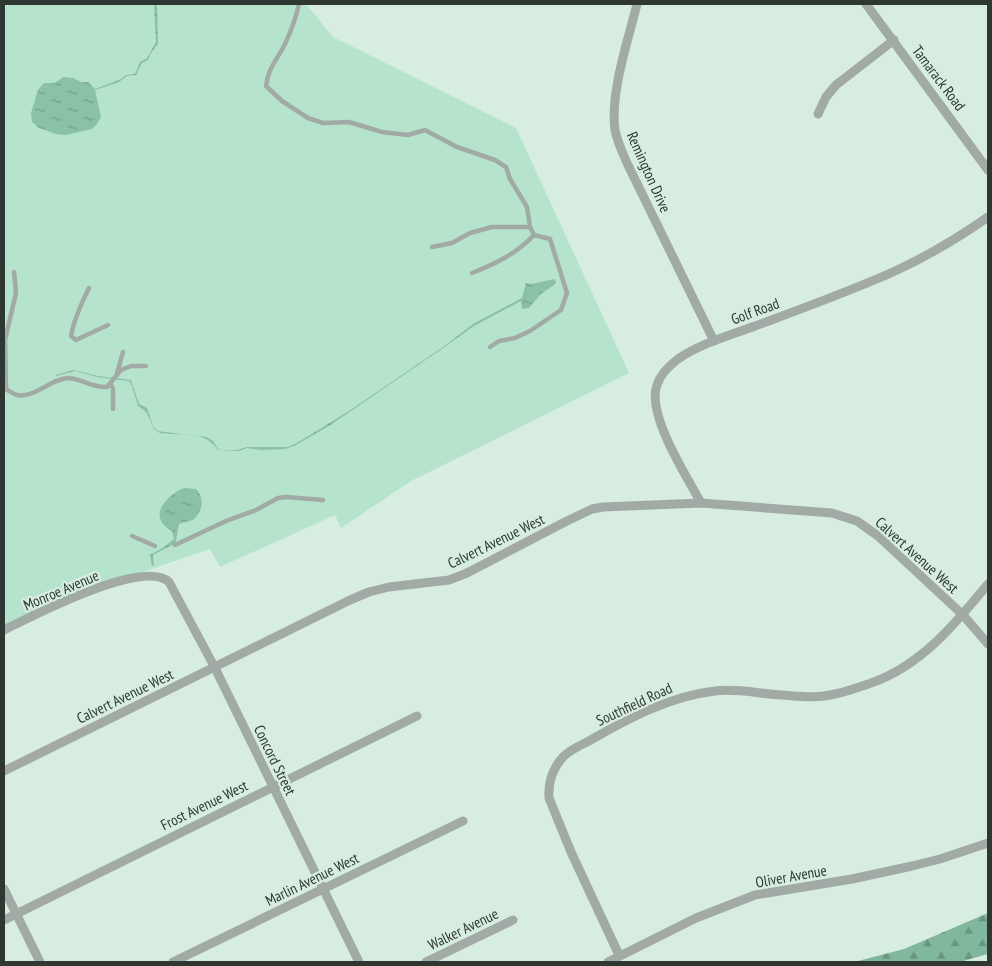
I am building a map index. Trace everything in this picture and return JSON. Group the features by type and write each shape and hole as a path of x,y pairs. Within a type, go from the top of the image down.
{"street":[{"name":"Remington Drive","path":"636,4 616,92 615,130 627,163 714,341"},
{"name":"Tamarack Road","path":"866,4 988,170"},
{"path":"818,114 826,96 836,85 894,40"},
{"name":"Golf Road","path":"701,503 658,420 655,401 656,385 665,372 679,359 714,341 845,292 894,271 967,232 988,217"},
{"name":"Calvert Avenue West","path":"4,771 369,592 390,587 449,580 467,573 592,509 616,506 701,503 832,513 857,522 878,536 963,615 988,644"},
{"name":"Monroe Avenue","path":"4,630 92,589 148,575 159,576"},
{"name":"Concord Street","path":"159,576 166,578 172,586 215,668 359,962"},
{"name":"Southfield Road","path":"619,955 571,852 549,798 551,777 556,765 565,755 620,725 668,702 688,696 716,690 823,696 873,683 904,667 933,646 963,615 988,584"},
{"name":"Frost Avenue West","path":"4,920 416,716"},
{"name":"Marlin Avenue West","path":"173,962 462,821"},
{"name":"Oliver Avenue","path":"608,962 696,918 755,895 836,882 912,866 988,843"},
{"path":"4,889 40,962"},
{"name":"Walker Avenue","path":"426,962 513,920"}],"lane":[{"path":"299,4 295,21 285,44 268,73 266,86 282,101 323,124 349,122 382,132 408,135 425,130 457,147 494,160 506,167 510,179 526,207 530,227 534,235 550,239 567,293 561,310 530,331 515,338 499,341 490,347"},
{"path":"432,247 452,243 470,233 492,227 530,227"},
{"path":"472,273 507,257 525,245 534,235"},
{"path":"14,272 16,293 5,340 6,389 17,395 30,394 47,385 68,378 101,388 107,387 112,383 116,375 123,352"},
{"path":"89,288 78,310 72,326 71,336 76,340 108,325"},
{"path":"116,375 121,370 131,366 146,366"},
{"path":"112,383 112,409"},
{"path":"175,545 226,521 256,510 278,498 323,500"},
{"path":"132,536 155,546"}],"shaded area":[{"path":"4,4 306,4 333,37 516,128 629,373 411,481 341,528 335,515 220,567 210,549 92,589 4,630"}],"green space":[{"path":"988,913 988,954 960,962 854,962 904,949"}],"water":[{"path":"154,4 157,4 158,44 148,60 142,63 136,75 127,76 119,82 95,90 101,117 92,129 66,135 56,134 39,128 32,122 31,113 38,90 44,83 55,83 63,77 73,78 81,82 88,82 95,89 121,79 126,75 135,74 140,62 147,58 156,42"},
{"path":"554,279 556,282 541,294 529,308 522,309 521,301 474,326 329,426 294,446 285,449 260,450 247,448 239,451 218,450 208,440 197,436 207,437 221,450 237,450 247,447 288,447 349,411 443,347 473,324 522,298 526,283 532,284"},
{"path":"74,370 98,376 131,380 139,404 147,408 153,426 157,431 187,435 159,433 155,430 153,427 149,416 138,406 129,381 97,377 75,371 55,375"},
{"path":"184,488 196,489 202,500 201,509 193,520 179,524 176,541 174,544 153,555 154,565 152,566 150,555 174,539 172,531 161,521 161,509 168,498"}]}
